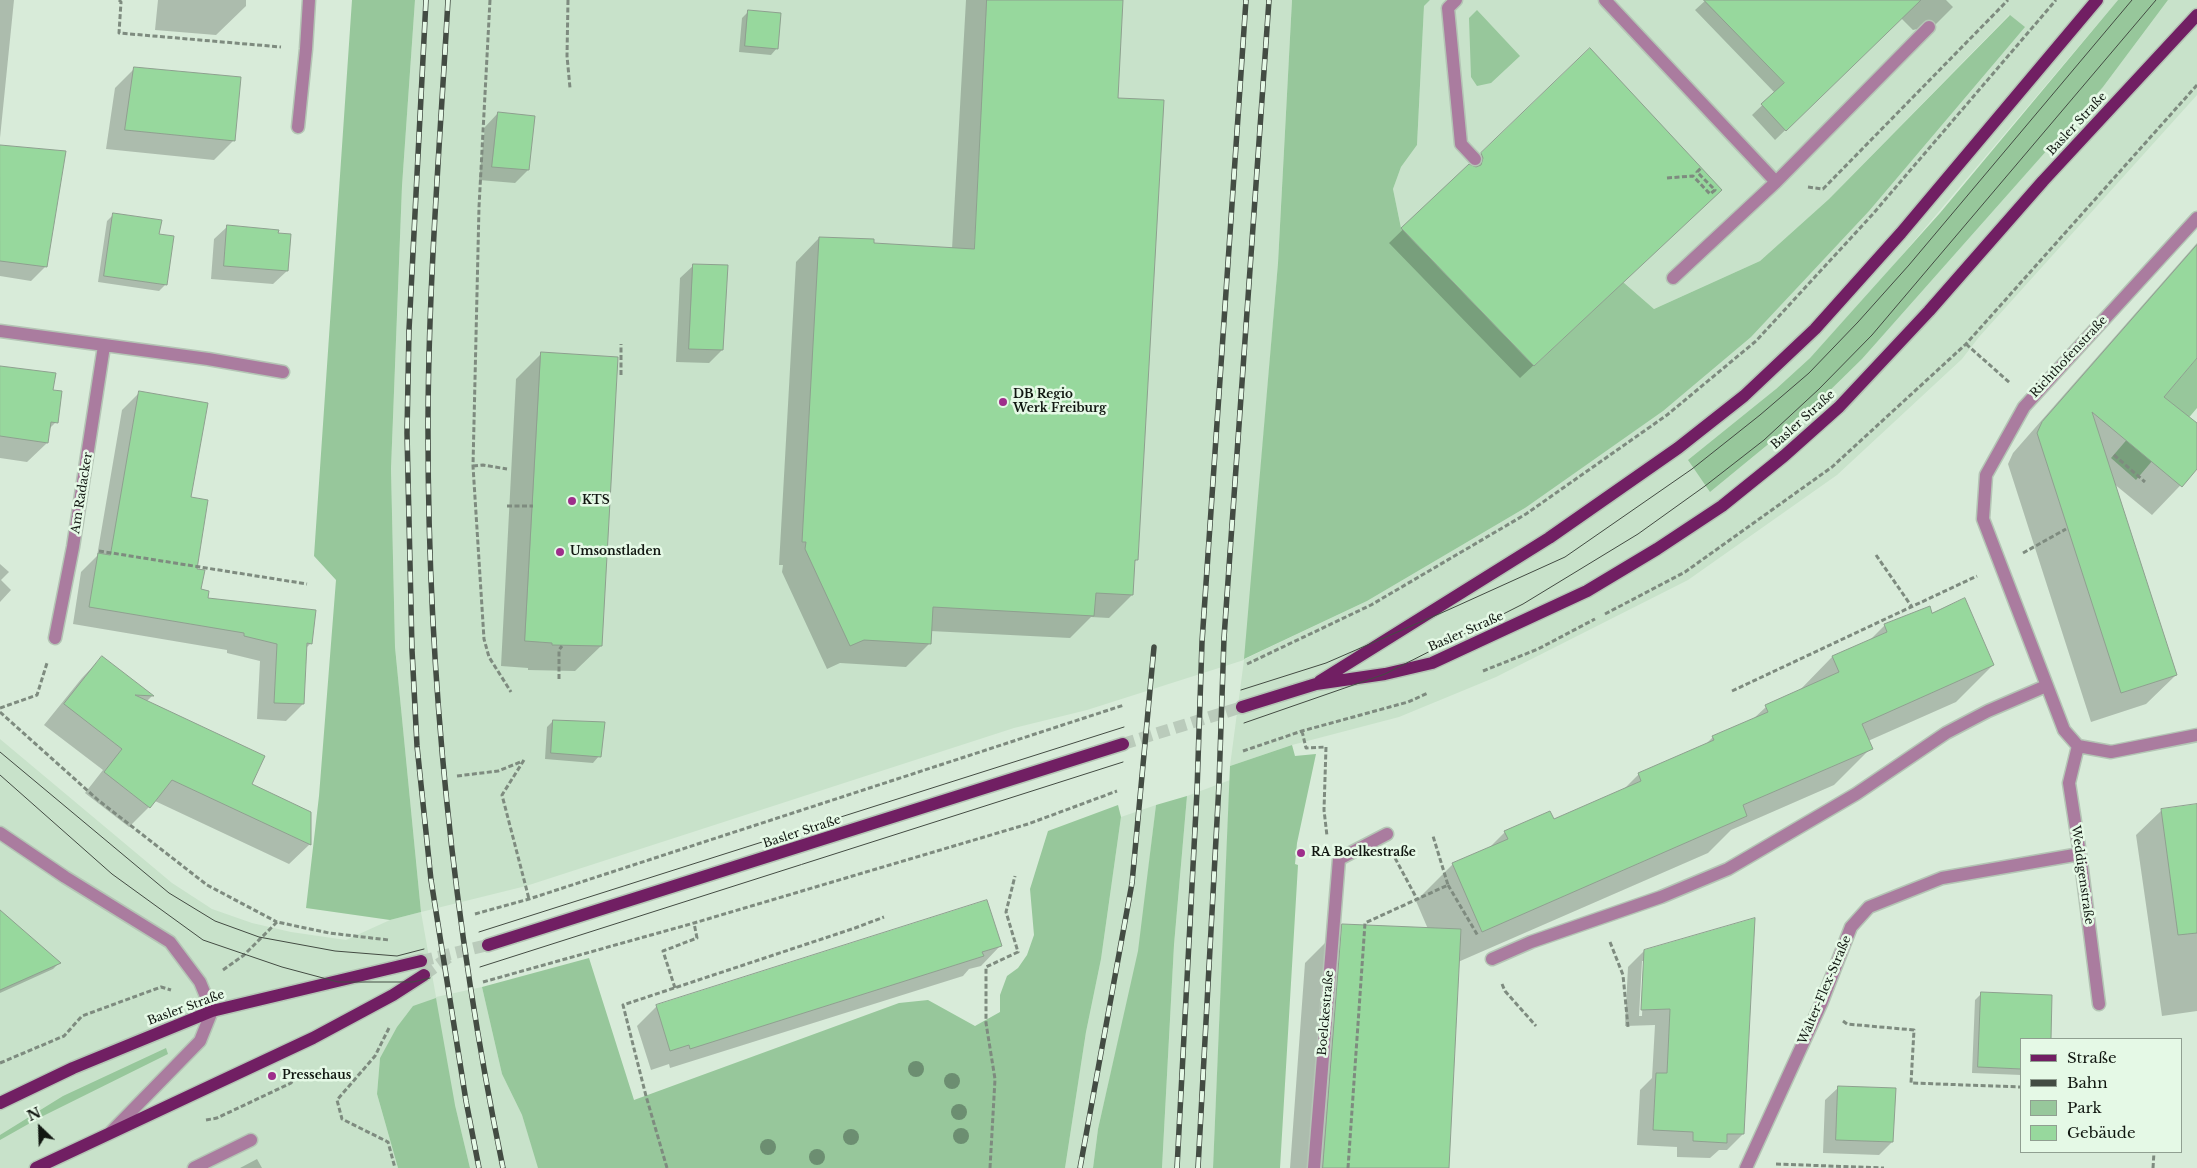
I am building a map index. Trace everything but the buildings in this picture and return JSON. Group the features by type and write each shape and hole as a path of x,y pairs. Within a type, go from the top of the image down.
{"main road":[{"name":"Basler Straße","path":"1316,684 1549,538 1678,448 1744,396 1815,329 1901,234 2097,0"},
{"name":"Basler Straße","path":"1242,707 1316,684 1384,674 1432,663 1587,591 1657,550 1722,506 1784,456 1840,407 2197,15"},
{"name":"Basler Straße","path":"488,944 1123,744"},
{"name":"Basler Straße","path":"0,1102 73,1068 212,1011 422,961"},
{"path":"36,1168 313,1038 392,995 424,974"}],"street":[{"path":"298,127 309,0"},
{"path":"1456,0 1448,8 1461,144 1475,159"},
{"path":"1605,0 1776,182"},
{"path":"1673,278 1776,182 1929,28"},
{"name":"Richthofenstraße","path":"2001,565 1983,519 1986,475 2024,407 2197,218"},
{"path":"0,331 208,359 283,372"},
{"name":"Am Radacker","path":"55,638 73,547 104,346"},
{"path":"2001,565 2064,730 2078,746 2111,752 2197,735"},
{"path":"1492,959 1531,942 1600,919 1728,869 1856,794 1946,733 1988,711 2046,686"},
{"name":"Weddigenstraße","path":"2078,746 2069,783 2099,1004"},
{"path":"0,833 170,942 200,982 212,1011 200,1042 109,1134"},
{"name":"Boelckestraße","path":"1314,1168 1339,859 1387,834"},
{"name":"Walter-Flex-Straße","path":"1747,1166 1821,1004 1851,928 1869,907 1942,878 2080,854"},
{"path":"194,1168 252,1140"}],"path":[{"path":"119,0 121,2 119,33 306,49"},
{"path":"490,0 479,207 474,466 484,639 489,657 511,692"},
{"path":"568,0 567,56 570,88"},
{"path":"1776,182 1823,189 2008,0"},
{"path":"1247,664 1371,605 1526,514 1674,409 1756,341 1872,215 2056,0"},
{"path":"1667,178 1693,176 1710,194 1714,190 1697,172 1701,168"},
{"path":"621,344 621,375"},
{"path":"1966,344 1997,370"},
{"path":"2114,455 2145,482"},
{"path":"474,466 483,465 508,469"},
{"path":"507,506 533,506"},
{"path":"1732,691 2001,565 2066,530"},
{"path":"73,547 308,584"},
{"path":"1876,555 1912,607"},
{"path":"0,708 37,695 55,638"},
{"path":"559,679 559,650 562,646"},
{"path":"475,914 1124,705"},
{"path":"0,712 98,800 207,885 277,922 329,932 390,940"},
{"path":"1302,732 1306,748 1326,747 1324,810"},
{"path":"457,776 498,771 524,760 502,794 529,898"},
{"path":"483,982 694,923 1028,824 1117,791"},
{"path":"1348,1168 1365,923 1448,885 1433,836"},
{"path":"990,1168 995,1079 986,1023 986,967 1018,952 1006,912 1015,876"},
{"path":"1406,878 1417,899"},
{"path":"667,1168 646,1096 623,1005 884,917"},
{"path":"1600,919 1623,974 1628,1027"},
{"path":"0,1063 64,1036 82,1016 161,987 175,991 221,972 244,955 277,922"},
{"path":"675,988 663,950 697,938 694,923"},
{"path":"1505,991 1536,1026"},
{"path":"1821,1004 1847,1024 1914,1030 1911,1082 2020,1087"},
{"path":"391,1025 375,1056 337,1100 342,1119 388,1142 395,1168"},
{"path":"2153,1168 2154,1153"},
{"path":"1747,1166 1884,1168"}],"shaded area":[{"path":"415,0 1292,0 1278,263 1245,659 1367,601 1525,508 2024,27 2009,15 1829,199 1760,261 1654,309 1623,282 1534,366 1401,228 1393,189 1401,167 1417,145 1424,6 1430,0 2118,0 1876,286 1810,358 1776,389 1710,492 1810,410 1862,359 2103,87 2168,0 2197,0 2197,95 1979,337 1962,359 1837,475 1688,580 1496,677 1399,717 1292,745 1230,766 1244,660 1087,710 1014,728 526,886 421,912 395,647 391,469 402,186"},
{"path":"0,739 172,883 212,909 252,923 291,932 346,940 390,920 421,912 436,997 482,987 502,1074 522,1115 539,1168 470,1168 455,1105 407,1014 380,1058 377,1094 398,1168 0,1168"},
{"path":"1230,780 1213,1168 1162,1168 1174,945 1187,796"},
{"path":"1156,805 1139,951 1098,1129 1093,1168 1065,1168 1086,1032 1101,959 1121,817"}],"green space":[{"path":"352,0 415,0 402,186 391,469 395,647 421,912 390,920 306,908 319,796 336,580 314,556"},
{"path":"1292,0 1430,0 1424,6 1417,145 1401,167 1393,189 1401,228 1534,366 1623,282 1654,309 1760,261 1829,199 2010,15 2025,27 1869,211 1751,337 1663,411 1525,508 1367,601 1244,659 1278,263"},
{"path":"2118,0 2168,0 2103,87 1862,359 1810,410 1710,492 1688,460 1776,389 1810,358 1940,213"},
{"path":"1477,10 1520,56 1491,83 1477,86 1471,77 1469,18"},
{"path":"2197,358 2197,408 2136,480 2111,458"},
{"path":"1292,745 1295,756 1316,754 1297,843 1295,864 1298,865 1280,1168 1213,1168 1230,766"},
{"path":"1187,796 1174,945 1162,1168 1093,1168 1098,1129 1138,951 1156,805"},
{"path":"1118,805 1121,817 1101,959 1086,1032 1065,1168 538,1168 522,1115 502,1074 482,987 589,958 634,1100 899,1003 928,1000 975,1026 1000,1012 1000,995 1007,976 1018,968 1027,955 1034,935 1030,889 1048,831"},
{"path":"436,998 455,1105 470,1168 398,1168 377,1094 380,1058 397,1027 413,1006"},
{"path":"166,1048 168,1054 39,1118 0,1140 0,1135 63,1096"}],"tunnel":[{"path":"1123,744 1242,707"},
{"path":"421,961 488,945"},
{"path":"424,975 449,957"}],"tram line":[{"path":"1241,690 1326,663 1565,557 1692,469 1809,373 1858,322 1909,265 2132,0"},
{"path":"1244,723 1385,674 1523,604 1638,534 1705,486 1764,440 1819,389 1872,335 2156,0"},
{"path":"479,932 1124,727"},
{"path":"0,752 169,893 215,921 259,937 335,951 397,956 424,949"},
{"path":"480,967 1123,762"},
{"path":"0,775 112,874 203,940 282,967 338,982 413,982 430,978"}],"railway":[{"path":"426,0 409,330 407,433 412,650 417,746 431,880 466,1101 479,1168"},
{"path":"448,0 430,323 428,430 433,616 447,801 457,893 485,1077 503,1168"},
{"path":"1177,1168 1197,791 1202,642 1246,0"},
{"path":"1198,1168 1219,784 1224,638 1269,0"},
{"path":"1080,1168 1132,883 1154,647"}],"place":[{"name":"DB Regio Werk Freiburg","path":"1003,402"},
{"name":"KTS","path":"572,501"},
{"name":"Umsonstladen","path":"560,552"},
{"name":"RA Boelkestraße","path":"1301,853"},
{"name":"Pressehaus","path":"272,1076"}]}
